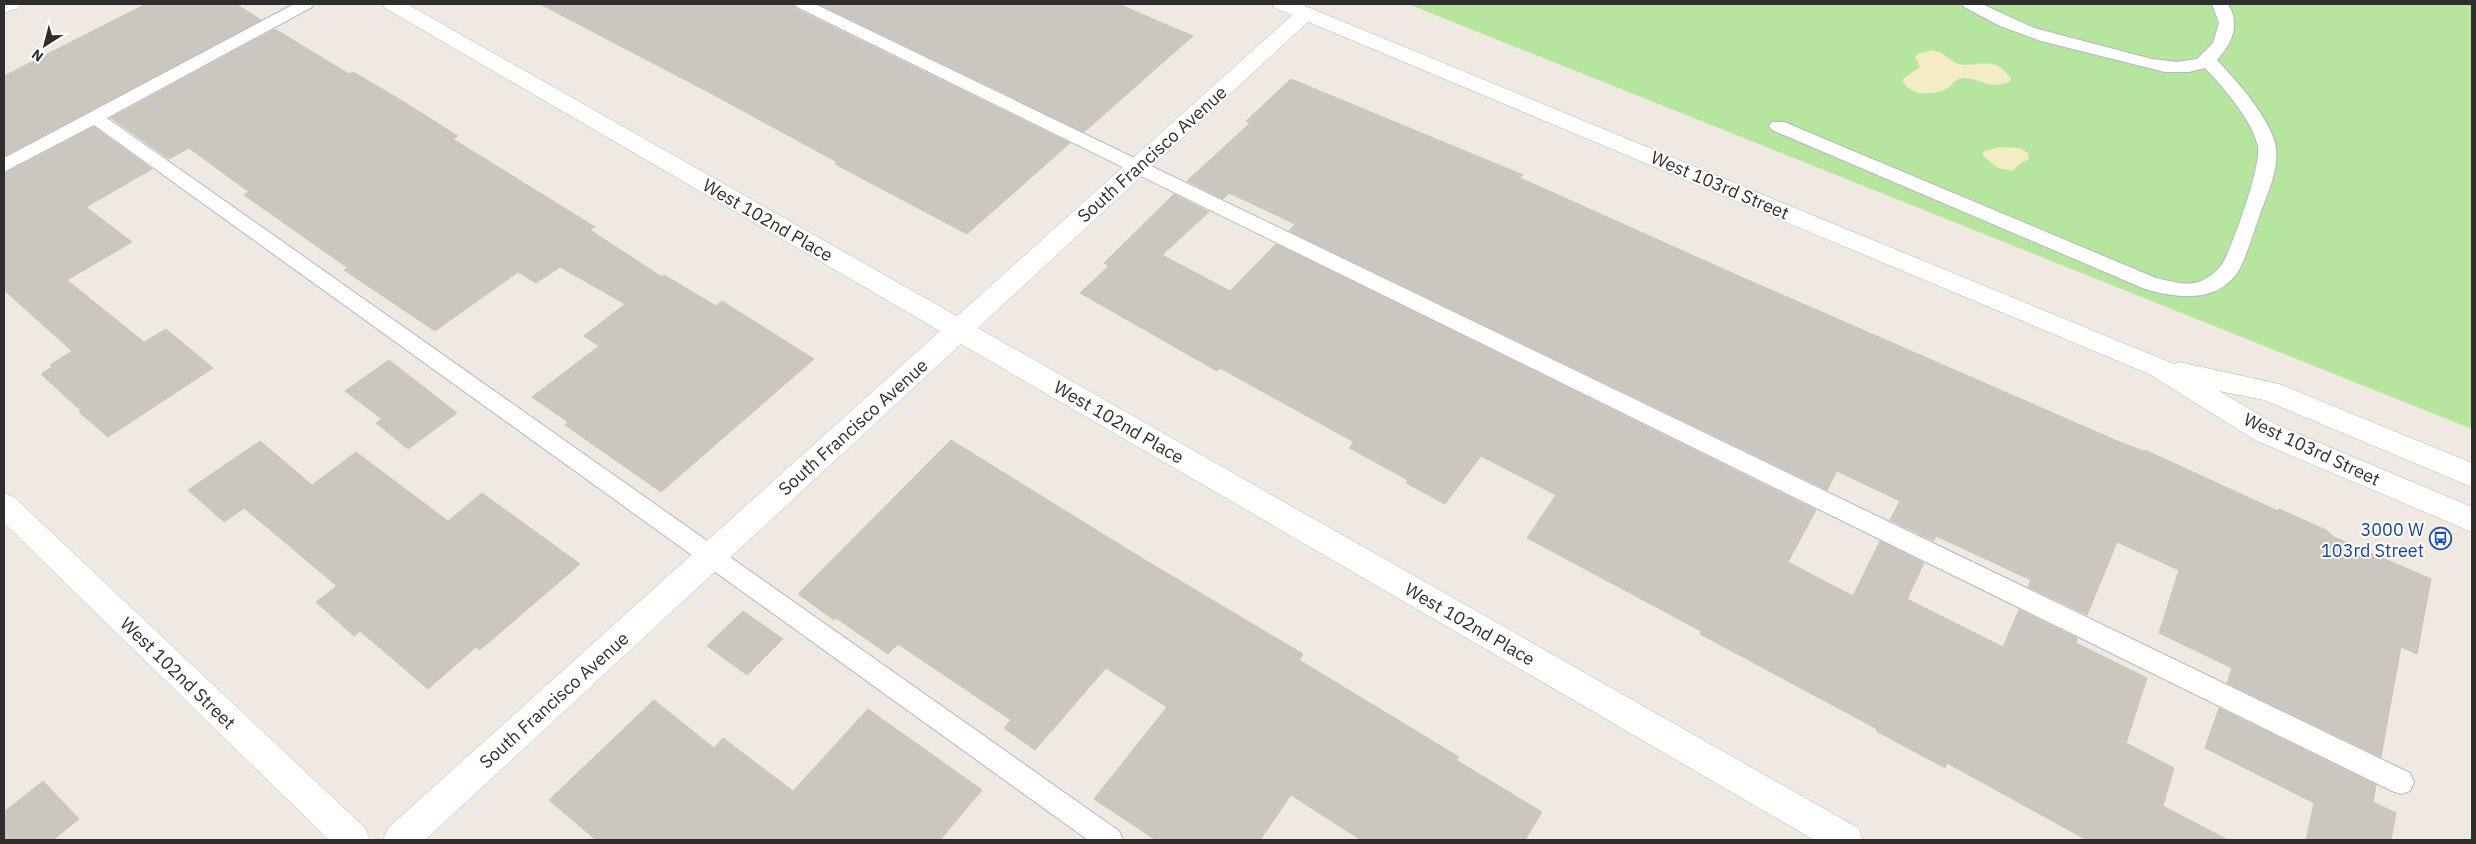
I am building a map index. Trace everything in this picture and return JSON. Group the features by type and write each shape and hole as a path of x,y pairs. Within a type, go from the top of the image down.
{"street":[{"path":"4,7 11,4"},
{"name":"West 102nd Place","path":"392,4 1846,840"},
{"name":"South Francisco Avenue","path":"400,840 1138,166 1294,9"},
{"name":"West 103rd Street","path":"1294,9 2158,367 2265,432 2472,520"},
{"name":"West 103rd Street","path":"2158,367 2269,391 2472,474"},
{"name":"West 102nd Street","path":"4,505 353,840"}],"lane":[{"path":"4,166 306,4"},
{"path":"803,4 2401,782"},
{"path":"1970,4 2026,32 2156,64 2186,67 2200,64 2207,60 2216,51 2225,36 2228,24 2220,4"},
{"path":"1778,126 2152,284 2179,290 2204,289 2219,280 2232,265 2265,174 2267,148 2260,128 2244,103 2207,60"},
{"path":"94,118 1110,840"}],"green space":[{"path":"1408,4 2472,4 2472,429"}],"sand":[{"path":"1932,50 1940,52 1962,65 1989,63 1996,65 2011,78 2010,81 2004,84 1993,85 1961,78 1946,89 1935,93 1929,94 1912,90 1907,87 1903,79 1920,67 1915,57 1918,54"},
{"path":"1999,147 2020,148 2028,153 2029,159 2012,171 1998,168 1983,156 1983,152"}],"building":[{"path":"146,4 236,4 261,20 4,156 4,76"},
{"path":"540,4 793,4 796,9 1070,143 967,234 835,164 837,162 714,95"},
{"path":"819,4 1118,4 1193,36 1084,132"},
{"path":"275,29 349,74 353,72 391,94 458,136 453,139 595,227 590,230 662,277 664,275 716,306 722,301 814,359 661,492 565,425 568,422 532,397 599,346 584,336 625,304 560,267 536,283 518,272 435,331 344,270 348,268 244,195 249,192 189,148 169,159 111,118"},
{"path":"1291,79 1523,175 1520,178 1739,276 2115,440 2145,452 2145,450 2278,511 2279,509 2326,530 2334,537 2431,579 2417,654 2401,647 2381,757 2227,683 2232,668 2159,633 2179,570 2117,542 2087,615 2028,587 2031,580 1936,536 1934,541 1890,520 1900,501 1837,471 1827,490 1289,231 1295,224 1229,193 1223,199 1187,181 1250,123 1246,121"},
{"path":"94,127 152,169 86,207 132,242 67,280 144,342 166,329 213,368 108,437 79,412 81,411 41,374 52,367 50,365 72,351 4,290 4,174"},
{"path":"1174,194 1209,212 1162,255 1230,291 1276,244 1816,510 1788,562 1853,596 1880,541 1924,563 1907,599 2003,647 2019,610 2077,638 2076,643 2147,678 2126,743 2174,768 2163,806 2228,840 2087,840 1947,763 1945,768 1876,731 1877,729 1700,634 1701,631 1527,538 1556,495 1481,456 1445,504 1406,483 1408,480 1349,448 1354,442 1220,368 1217,371 1080,293 1109,266 1104,263"},
{"path":"389,360 457,413 408,449 376,423 382,419 345,391"},
{"path":"951,440 1140,557 1303,654 1299,660 1459,757 1456,760 1542,812 1525,840 1361,840 1291,795 1260,840 1156,840 1094,799 1167,707 1106,668 1035,750 1004,728 1011,720 898,644 888,654 836,618 834,620 798,594"},
{"path":"260,441 312,485 356,452 448,521 482,493 580,564 480,650 476,647 428,689 360,631 354,636 316,602 337,586 244,508 224,522 188,490"},
{"path":"743,611 783,639 747,675 707,646"},
{"path":"654,700 714,748 723,738 793,791 868,709 982,790 940,840 596,840 549,800"},
{"path":"2219,708 2376,785 2373,802 2396,813 2391,840 2306,840 2314,803 2205,748"},
{"path":"43,781 79,819 53,840 4,840 4,812"}],"place":[{"name":"3000 W 103rd Street","path":"2440,539"}]}
